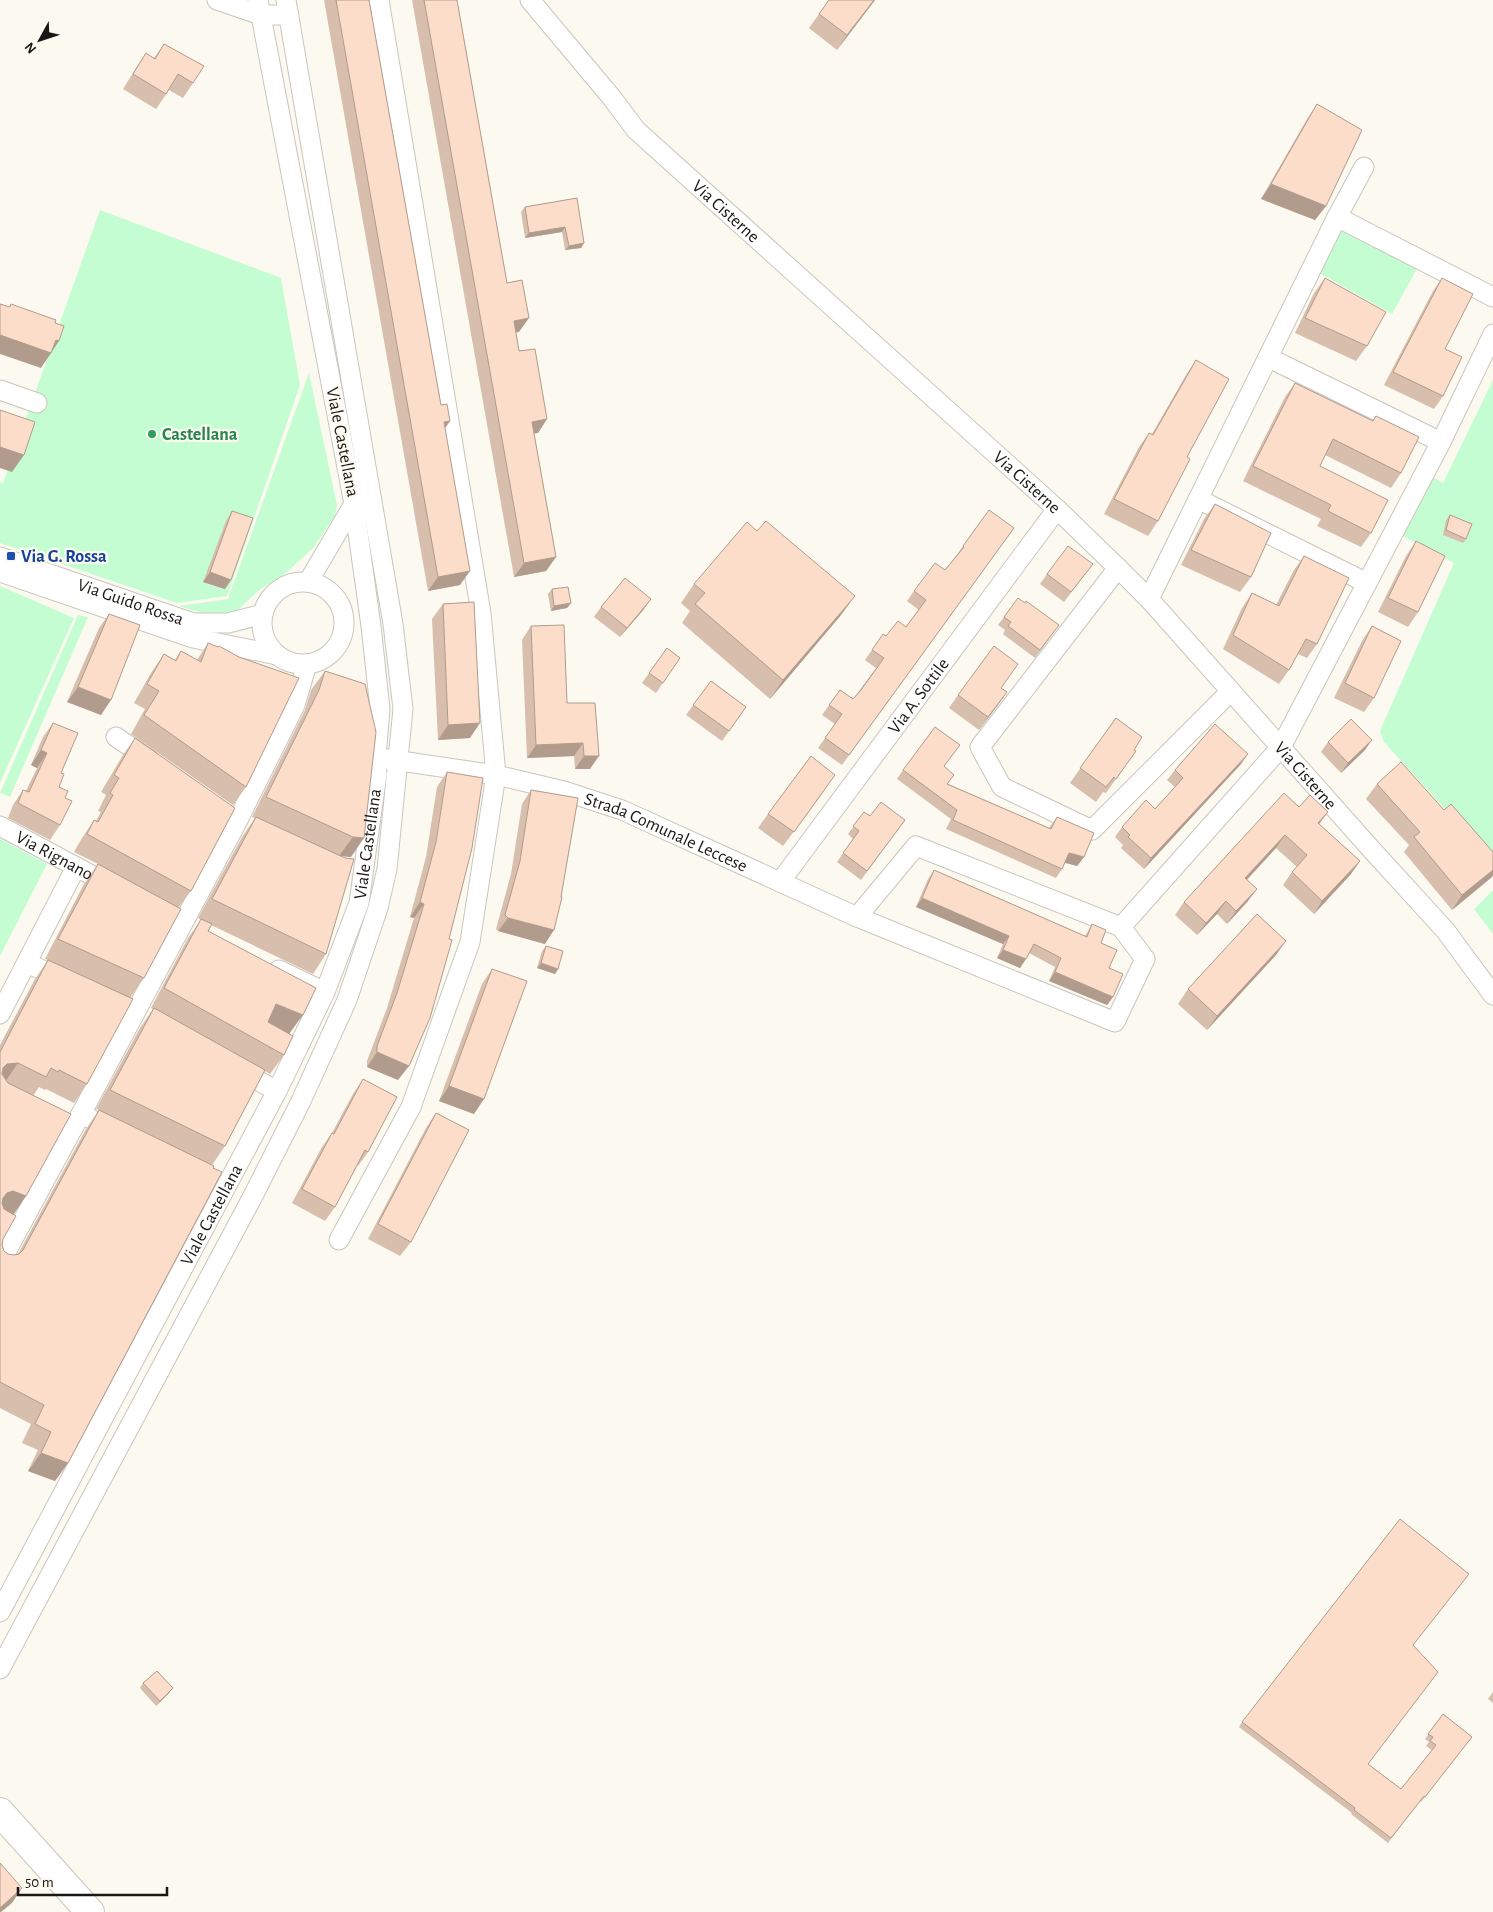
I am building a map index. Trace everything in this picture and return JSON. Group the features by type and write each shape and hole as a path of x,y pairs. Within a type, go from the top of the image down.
{"main road":[{"path":"0,1812 90,1912"}],"street":[{"path":"0,1669 253,1196 301,1101 346,1000 378,908 387,869 403,709 393,624 287,7 259,8 217,0"},
{"path":"339,1240 411,1106 470,942 496,775 481,614 378,0"},
{"name":"Via Cisterne","path":"530,0 612,98 636,130 1057,509 1149,599 1445,930 1493,995"},
{"name":"Viale Castellana","path":"0,1612 277,1092 325,992 359,903 377,774 376,758 380,709 371,626 354,504 259,8"},
{"path":"1149,599 1337,217 1364,167"},
{"path":"1337,217 1493,297"},
{"path":"857,917 916,846 1122,927 1281,747 1441,442 1493,334"},
{"path":"1269,358 1441,442"},
{"path":"0,390 38,403"},
{"path":"1198,499 1368,583"},
{"path":"308,582 354,504"},
{"name":"Via A. Sottile","path":"780,882 1057,509"},
{"name":"Via Guido Rossa","path":"0,557 193,623 228,623 263,614"},
{"path":"1118,568 980,746 1002,787 1092,830 1231,692"},
{"path":"0,572 194,638 277,655 288,661 316,667"},
{"path":"0,1263 135,1012 174,919 230,816 316,667 336,647 343,632 344,620 341,609 332,594 318,585 308,582 296,582 284,586 275,593 267,602 262,625 264,636 269,646 277,655"},
{"path":"344,620 371,626 393,624"},
{"path":"357,694 380,709"},
{"path":"116,737 163,769"},
{"name":"Strada Comunale Leccese","path":"376,758 496,775 564,791 622,810 857,917 1115,1022 1145,959 1122,927"},
{"path":"230,816 255,830"},
{"name":"Via Rignano","path":"0,826 125,893"},
{"path":"0,1014 8,979 27,963 76,866"},
{"path":"346,868 364,870"},
{"path":"174,919 200,932"},
{"path":"263,962 325,992"},
{"path":"27,963 81,987"},
{"path":"117,1004 152,1021"},
{"path":"219,1059 277,1092"},
{"path":"0,1092 77,1121 107,1126"},
{"path":"210,1177 227,1185"},
{"path":"0,1221 18,1230"}],"green space":[{"name":"Castellana","path":"100,210 281,278 300,385 227,596 177,603 0,543 0,482 3,483"},
{"path":"1339,223 1419,265 1392,314 1316,271"},
{"path":"309,373 337,505 335,516 313,548 287,572 258,591 231,614 216,616 179,606 228,599"},
{"path":"1493,380 1493,862 1384,742 1380,731 1454,563 1401,535 1431,476 1443,483"},
{"path":"0,586 74,618 0,783"},
{"path":"78,615 88,617 10,797 0,793"},
{"path":"0,839 47,864 0,956"},
{"path":"1493,890 1493,934 1474,909"}],"building":[{"path":"336,0 369,0 441,405 447,404 450,421 444,422 470,571 438,577"},
{"path":"424,0 457,0 507,283 522,280 529,318 514,321 519,351 535,349 547,419 532,422 556,557 524,563"},
{"path":"829,0 874,0 847,35 819,14"},
{"path":"164,44 204,66 193,83 178,74 166,94 133,74 146,53 155,59"},
{"path":"1317,104 1362,130 1326,206 1271,184"},
{"path":"577,198 584,243 569,246 565,227 529,233 525,207"},
{"path":"1325,278 1386,312 1367,346 1305,318"},
{"path":"1442,278 1473,294 1445,349 1462,357 1443,396 1393,372"},
{"path":"0,304 10,307 11,304 56,320 55,323 64,326 59,341 56,340 51,353 0,335"},
{"path":"1196,360 1229,379 1187,457 1190,459 1158,521 1114,499 1149,433 1153,435"},
{"path":"1295,383 1373,421 1376,416 1419,437 1401,473 1333,439 1320,466 1388,500 1371,533 1328,511 1331,505 1253,466"},
{"path":"0,410 35,422 24,455 0,447"},
{"path":"1215,504 1271,533 1251,577 1191,550"},
{"path":"989,510 1014,528 849,755 825,738 842,714 829,705 840,690 853,699 861,690 884,658 872,650 883,634 886,636 898,621 906,627 926,600 914,591 935,563 945,570 964,547"},
{"path":"232,511 253,518 231,580 210,572"},
{"path":"1450,515 1472,524 1466,539 1446,530"},
{"path":"766,521 855,596 783,680 695,604 705,593 694,584 747,522 757,531"},
{"path":"1416,541 1445,556 1418,612 1388,598"},
{"path":"1068,546 1093,564 1071,592 1047,574"},
{"path":"1304,556 1349,578 1317,644 1306,639 1289,670 1233,635 1252,593 1279,606"},
{"path":"625,578 651,599 627,628 601,607"},
{"path":"568,587 571,603 554,606 552,589"},
{"path":"1018,598 1025,603 1026,601 1059,625 1040,650 1008,626 1011,622 1004,617"},
{"path":"474,602 480,723 448,725 443,604"},
{"path":"109,614 140,625 111,700 78,687"},
{"path":"564,625 567,703 595,703 599,756 584,756 583,743 536,745 531,626"},
{"path":"1372,626 1401,641 1374,698 1345,683"},
{"path":"208,643 219,646 239,657 299,678 246,787 144,715 159,691 147,684 164,654 176,661 181,651 201,662"},
{"path":"994,646 1018,664 1001,688 1007,692 988,717 958,695"},
{"path":"667,648 680,658 663,683 649,673"},
{"path":"325,671 365,684 376,732 364,838 353,837 266,797 319,690"},
{"path":"711,681 746,707 729,731 693,705"},
{"path":"1116,718 1142,737 1134,750 1136,751 1116,779 1114,777 1106,787 1080,768"},
{"path":"1351,719 1372,740 1348,763 1328,742"},
{"path":"53,723 78,733 61,773 64,774 59,787 68,791 65,798 72,801 60,825 18,803 23,790 29,792 47,753 41,750"},
{"path":"1215,724 1248,754 1151,858 1128,837 1130,835 1122,827 1146,800 1155,809 1183,778 1175,770"},
{"path":"935,727 960,745 944,766 954,775 947,784 1051,829 1057,817 1094,833 1084,857 1069,853 1062,869 953,820 957,810 903,770"},
{"path":"135,738 235,808 191,891 87,834 94,820 98,822 113,795 110,793 119,778 114,775"},
{"path":"811,756 835,775 794,832 768,814"},
{"path":"1401,762 1444,810 1451,804 1493,852 1493,870 1462,895 1414,837 1420,832 1377,784"},
{"path":"447,772 483,778 472,848 449,939 452,940 430,1018 409,1066 377,1052 377,1046 397,993 424,904 420,902 436,842"},
{"path":"531,790 578,798 562,897 554,930 508,918 505,915 520,861"},
{"path":"1284,793 1299,807 1310,795 1328,812 1318,823 1360,861 1322,901 1292,872 1307,855 1285,835 1245,878 1257,889 1236,911 1226,901 1206,923 1184,902"},
{"path":"881,802 905,820 867,871 843,853 859,831 853,826 864,812 870,816"},
{"path":"256,817 345,858 354,859 326,954 212,899"},
{"path":"98,864 181,909 144,978 58,939"},
{"path":"934,870 1087,937 1092,924 1106,930 1101,943 1117,950 1109,968 1123,974 1113,997 1055,972 1061,958 1034,944 1026,959 1003,950 1009,936 922,898"},
{"path":"1257,914 1286,941 1217,1016 1188,989"},
{"path":"201,919 212,924 208,931 316,988 303,1015 276,1004 268,1022 293,1036 284,1055 164,988"},
{"path":"546,946 563,951 558,969 541,963"},
{"path":"48,960 133,999 87,1084 51,1068 46,1077 18,1063 7,1064 3,1068 2,1074 8,1083 71,1114 26,1196 13,1191 7,1193 3,1198 4,1209 16,1216 3,1239 4,1251 14,1255 19,1254 23,1250 99,1110 214,1166 213,1168 222,1172 68,1463 41,1453 51,1432 35,1424 44,1405 0,1382 0,1052"},
{"path":"492,969 527,981 484,1099 449,1086"},
{"path":"154,1008 265,1070 225,1146 110,1090"},
{"path":"363,1079 397,1097 368,1152 365,1150 335,1207 302,1189"},
{"path":"436,1113 469,1130 411,1242 378,1224"},
{"path":"1400,1519 1469,1574 1413,1645 1438,1672 1368,1764 1401,1789 1436,1745 1430,1741 1433,1737 1428,1734 1443,1714 1472,1737 1391,1838 1354,1810 1355,1808 1242,1722"},
{"path":"157,1671 173,1688 160,1701 143,1683"},
{"path":"0,1863 22,1888 0,1908"}],"place":[{"name":"Castellana","path":"152,434"},
{"name":"Via G. Rossa","path":"11,556"}]}
